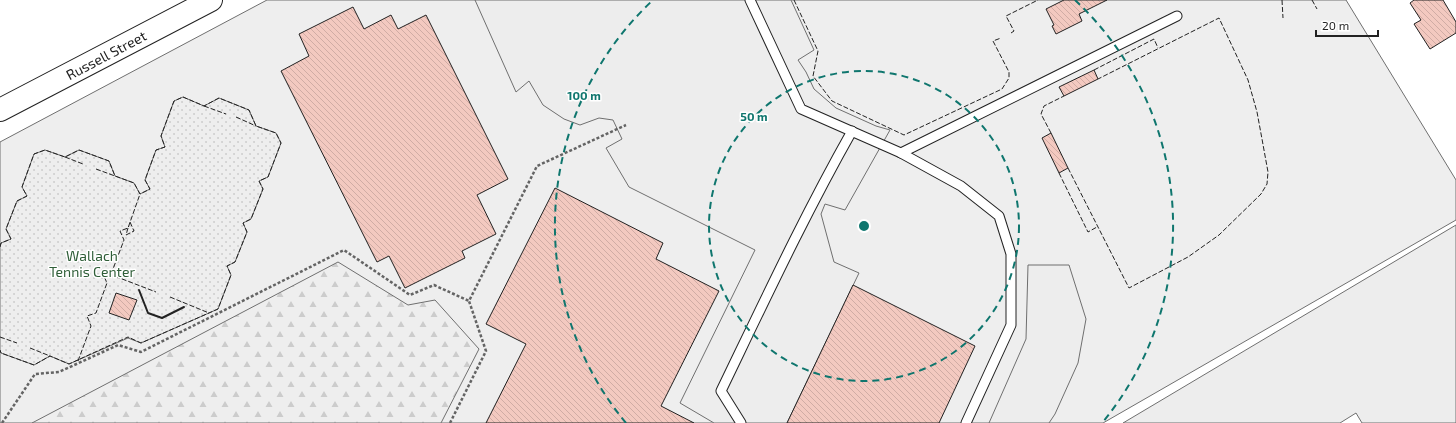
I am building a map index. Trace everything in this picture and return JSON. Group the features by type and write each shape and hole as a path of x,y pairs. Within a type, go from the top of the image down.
{"main road":[{"name":"Russell Street","path":"0,110 211,0"}],"lane":[{"path":"750,0 801,109 901,153 961,186 999,216 1011,254 1011,325 966,423"},
{"path":"901,153 1177,16"},
{"path":"741,423 720,391 799,230 852,131"}],"path":[{"path":"450,423 486,351 469,301 537,166 626,125"},
{"path":"2,423 35,374 59,372 118,345 141,352 344,250 410,295 434,285 469,301"}],"green space":[{"path":"267,0 1346,0 1456,180 1456,220 1103,423 0,423 0,142"},
{"name":"Wallach Tennis Center","path":"183,97 204,106 219,98 249,110 256,126 276,133 281,143 268,177 259,181 263,189 251,219 243,223 247,232 235,262 227,266 231,275 218,309 141,343 128,338 69,364 50,356 34,365 1,353 0,247 1,243 11,239 6,229 17,201 27,196 22,187 34,154 45,150 65,157 79,150 109,161 115,176 134,183 140,194 150,189 145,180 156,150 165,147 161,136 174,101"},
{"path":"338,262 408,305 435,300 479,349 441,423 32,423"}],"shaded area":[{"path":"475,0 791,0 814,50 798,60 806,72 814,89 836,108 876,126 890,130 845,210 825,204 821,214 834,262 859,273 787,423 714,423 680,403 755,250 629,187 606,148 622,139 613,120 599,118 580,125 564,119 543,105 529,81 516,92"},
{"path":"1456,225 1456,423 1362,423 1356,413 1340,423 1123,423"},
{"path":"1028,265 1069,265 1086,319 1078,363 1055,414 1049,423 989,423 1026,339"}],"building":[{"path":"1064,0 1107,0 1079,14 1082,21 1056,34 1052,26 1054,25 1046,9"},
{"path":"1414,0 1443,0 1456,22 1456,33 1430,49 1414,24 1421,20 1410,3"},
{"path":"353,7 364,29 391,15 398,29 426,15 508,179 477,195 496,234 462,251 465,258 405,288 389,256 377,262 281,71 309,56 299,34"},
{"path":"1094,70 1098,79 1064,96 1059,87"},
{"path":"1051,133 1068,168 1059,173 1042,138"},
{"path":"555,188 663,243 656,259 719,291 661,406 694,423 486,423 526,344 486,324"},
{"path":"853,285 975,346 939,423 787,423"},
{"path":"116,293 137,300 129,320 109,313"}],"fence":[{"path":"794,0 818,51 813,76 832,101 904,135 1002,89 1009,78 1009,72 993,41 1001,38"},
{"path":"1011,33 1014,31 1006,16 1038,0"},
{"path":"1282,0 1283,18"},
{"path":"1312,0 1317,9"},
{"path":"1068,168 1129,288 1188,257 1219,235 1261,194 1267,184 1268,172 1262,139 1257,112 1248,80 1219,18 1098,79"},
{"path":"1094,70 1154,39 1158,48"},
{"path":"1051,133 1041,114 1044,106 1064,96"},
{"path":"0,247 1,243 11,239 6,229 17,201 27,196 22,187 34,154 45,150 65,157 79,150 109,161 115,176 134,183 140,194 150,189 145,180 156,150 165,147 161,136 174,101 183,97 204,106 219,98 249,110 256,126 276,133 281,143 268,177 259,181 263,189 251,219 243,223 247,232 235,262 227,266 231,275 218,309 141,343 128,337 69,364 50,356 34,365 1,353 0,350"},
{"path":"204,106 226,114"},
{"path":"236,117 256,126"},
{"path":"65,157 83,164"},
{"path":"96,169 115,176"},
{"path":"1059,173 1088,232 1097,227"},
{"path":"78,361 91,326 87,316 96,313 107,283 103,274 113,269 124,240 120,231 128,228 140,194"},
{"path":"128,228 126,235 134,231 130,222"},
{"path":"113,269 117,277 156,292"},
{"path":"170,297 209,313"},
{"path":"0,337 17,343"},
{"path":"30,348 50,356"}],"wall":[{"path":"139,290 148,313 162,318 184,307"}]}
